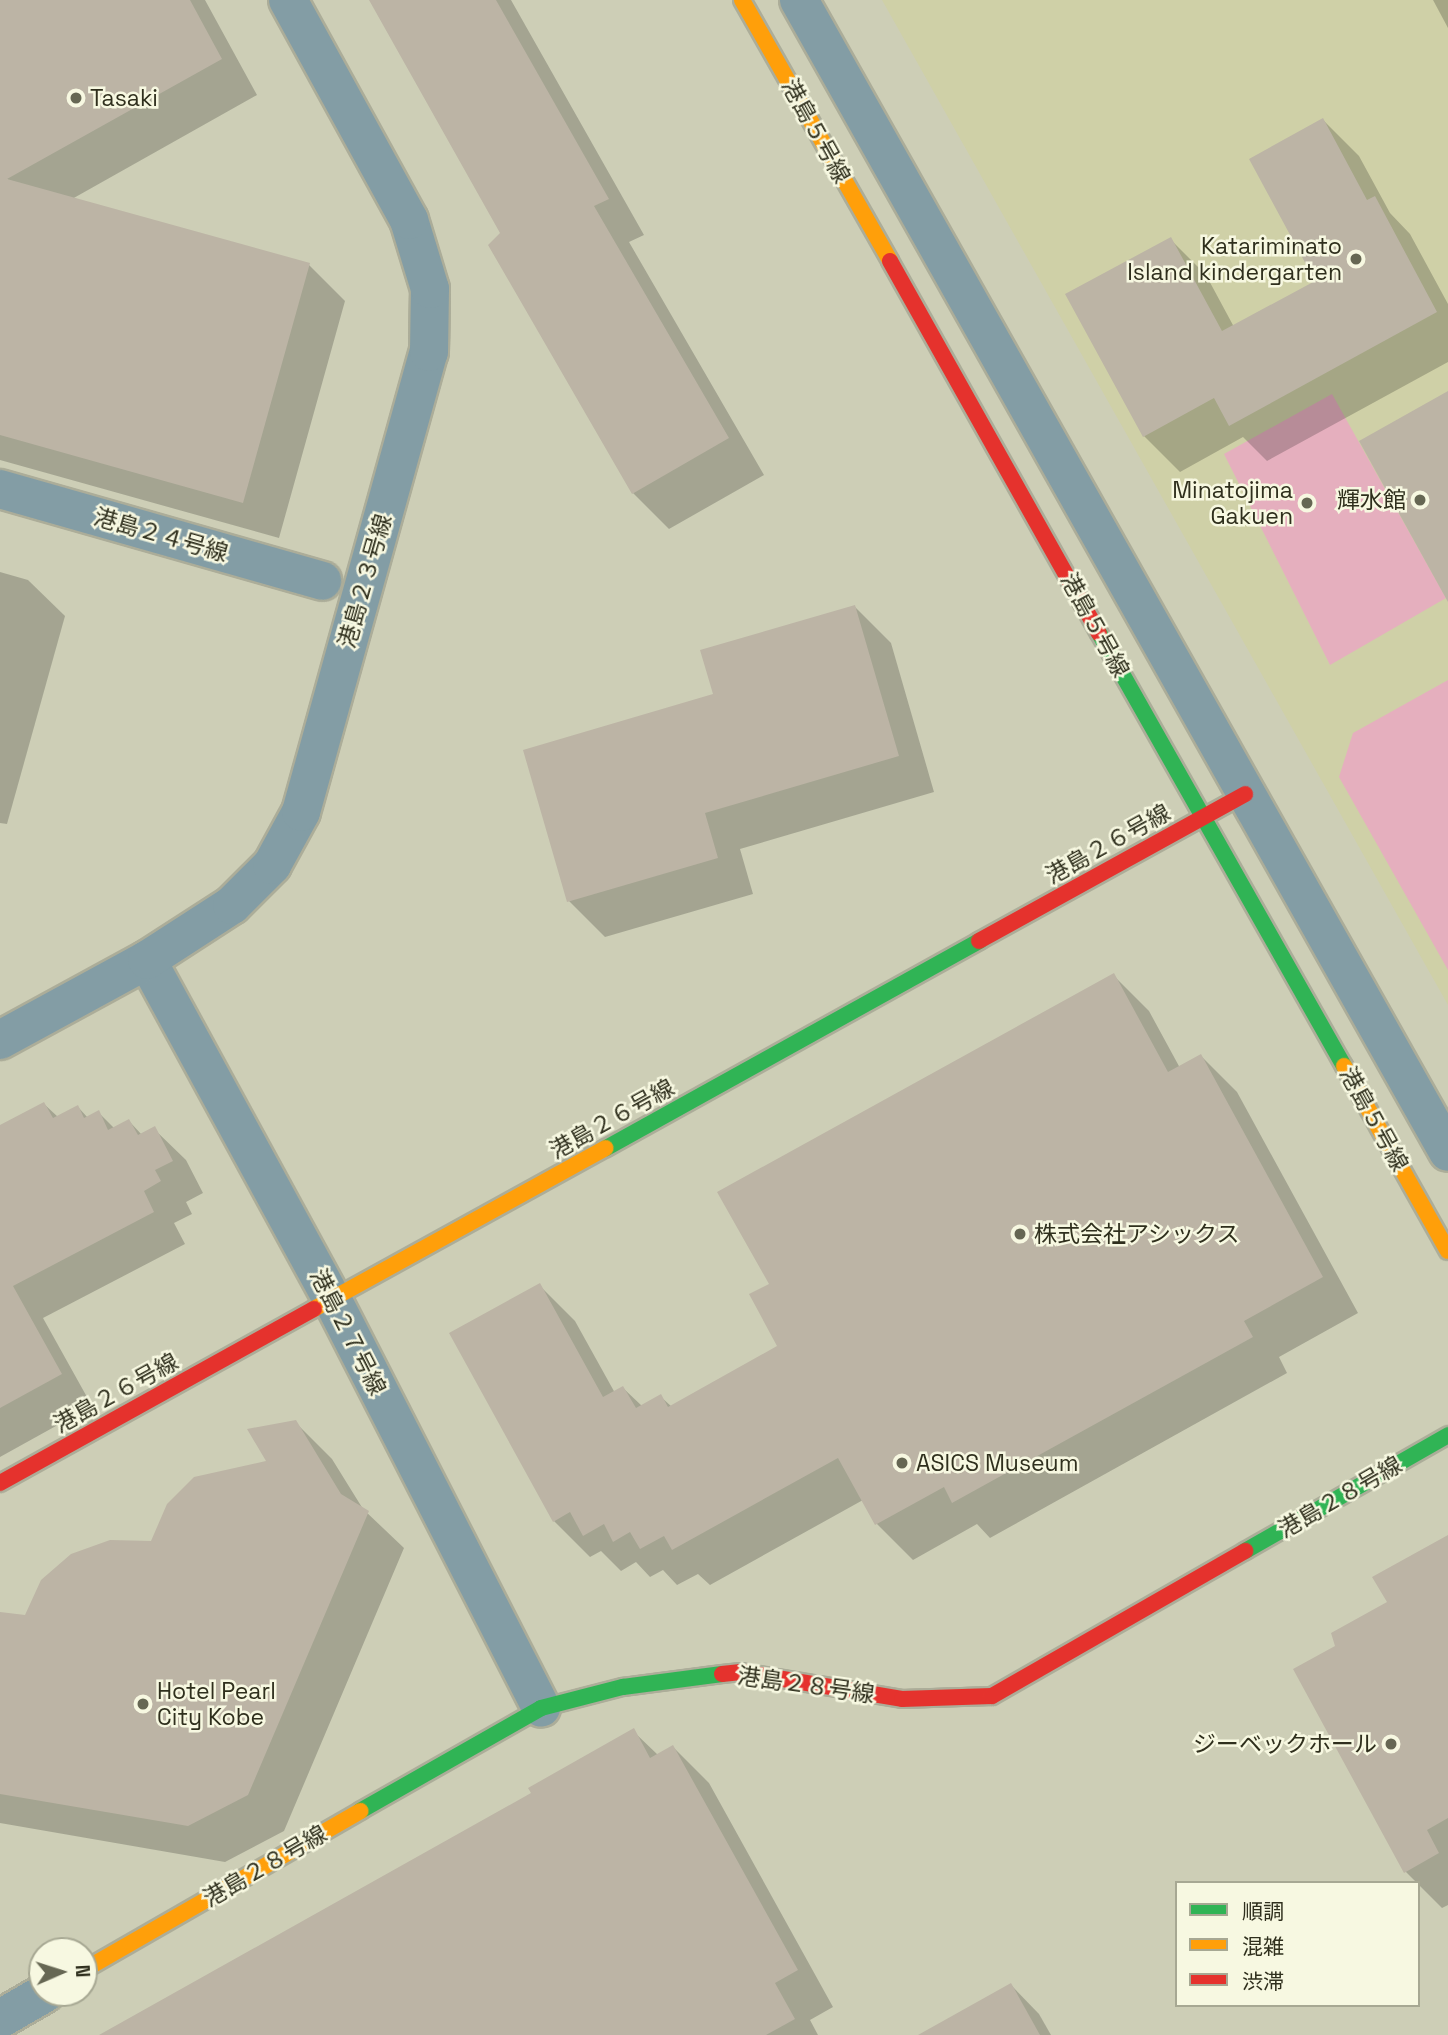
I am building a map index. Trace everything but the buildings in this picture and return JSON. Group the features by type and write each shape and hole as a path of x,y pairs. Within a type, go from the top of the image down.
{"street":[{"name":"港島２３号線","path":"0,1040 146,960 232,905 272,865 301,811 429,352 430,289 410,220 288,0"},
{"name":"港島５号線","path":"742,0 1448,1251"},
{"name":"港島５号線","path":"799,0 1448,1152"},
{"name":"港島２４号線","path":"0,489 322,581"},
{"name":"港島２６号線","path":"0,1483 1245,794"},
{"name":"港島２７号線","path":"146,960 332,1299 541,1708"},
{"name":"港島２８号線","path":"98,1962 541,1708 623,1687 741,1672 902,1699 992,1696 1448,1435"},
{"path":"0,2019 28,2003"}],"shaded area":[{"name":"Minatojima Gakuen","path":"882,0 1448,0 1448,1005"},
{"path":"1332,394 1446,598 1330,665 1224,454"},
{"path":"1448,680 1448,970 1339,777 1353,733"}],"traffic: fast":[{"path":"1099,633 1344,1066"},
{"path":"606,1148 979,941"},
{"path":"1245,1551 1448,1435"},
{"path":"360,1811 541,1708 623,1687 722,1674"}],"traffic: slow":[{"path":"742,0 890,261"},
{"path":"1344,1066 1448,1251"},
{"path":"314,1309 606,1148"},
{"path":"98,1962 360,1811"}],"traffic: jam":[{"path":"890,261 1099,633"},
{"path":"979,941 1245,794"},
{"path":"0,1483 314,1309"},
{"path":"722,1674 741,1672 902,1699 992,1696 1245,1551"}],"place":[{"name":"Tasaki","path":"76,98"},
{"name":"Katariminato Island kindergarten","path":"1356,259"},
{"name":"輝水館","path":"1420,500"},
{"name":"Minatojima Gakuen","path":"1307,503"},
{"name":"株式会社アシックス","path":"1020,1234"},
{"name":"ASICS Museum","path":"902,1463"},
{"name":"Hotel Pearl City Kobe","path":"143,1704"},
{"name":"ジーベックホール","path":"1391,1744"}]}
